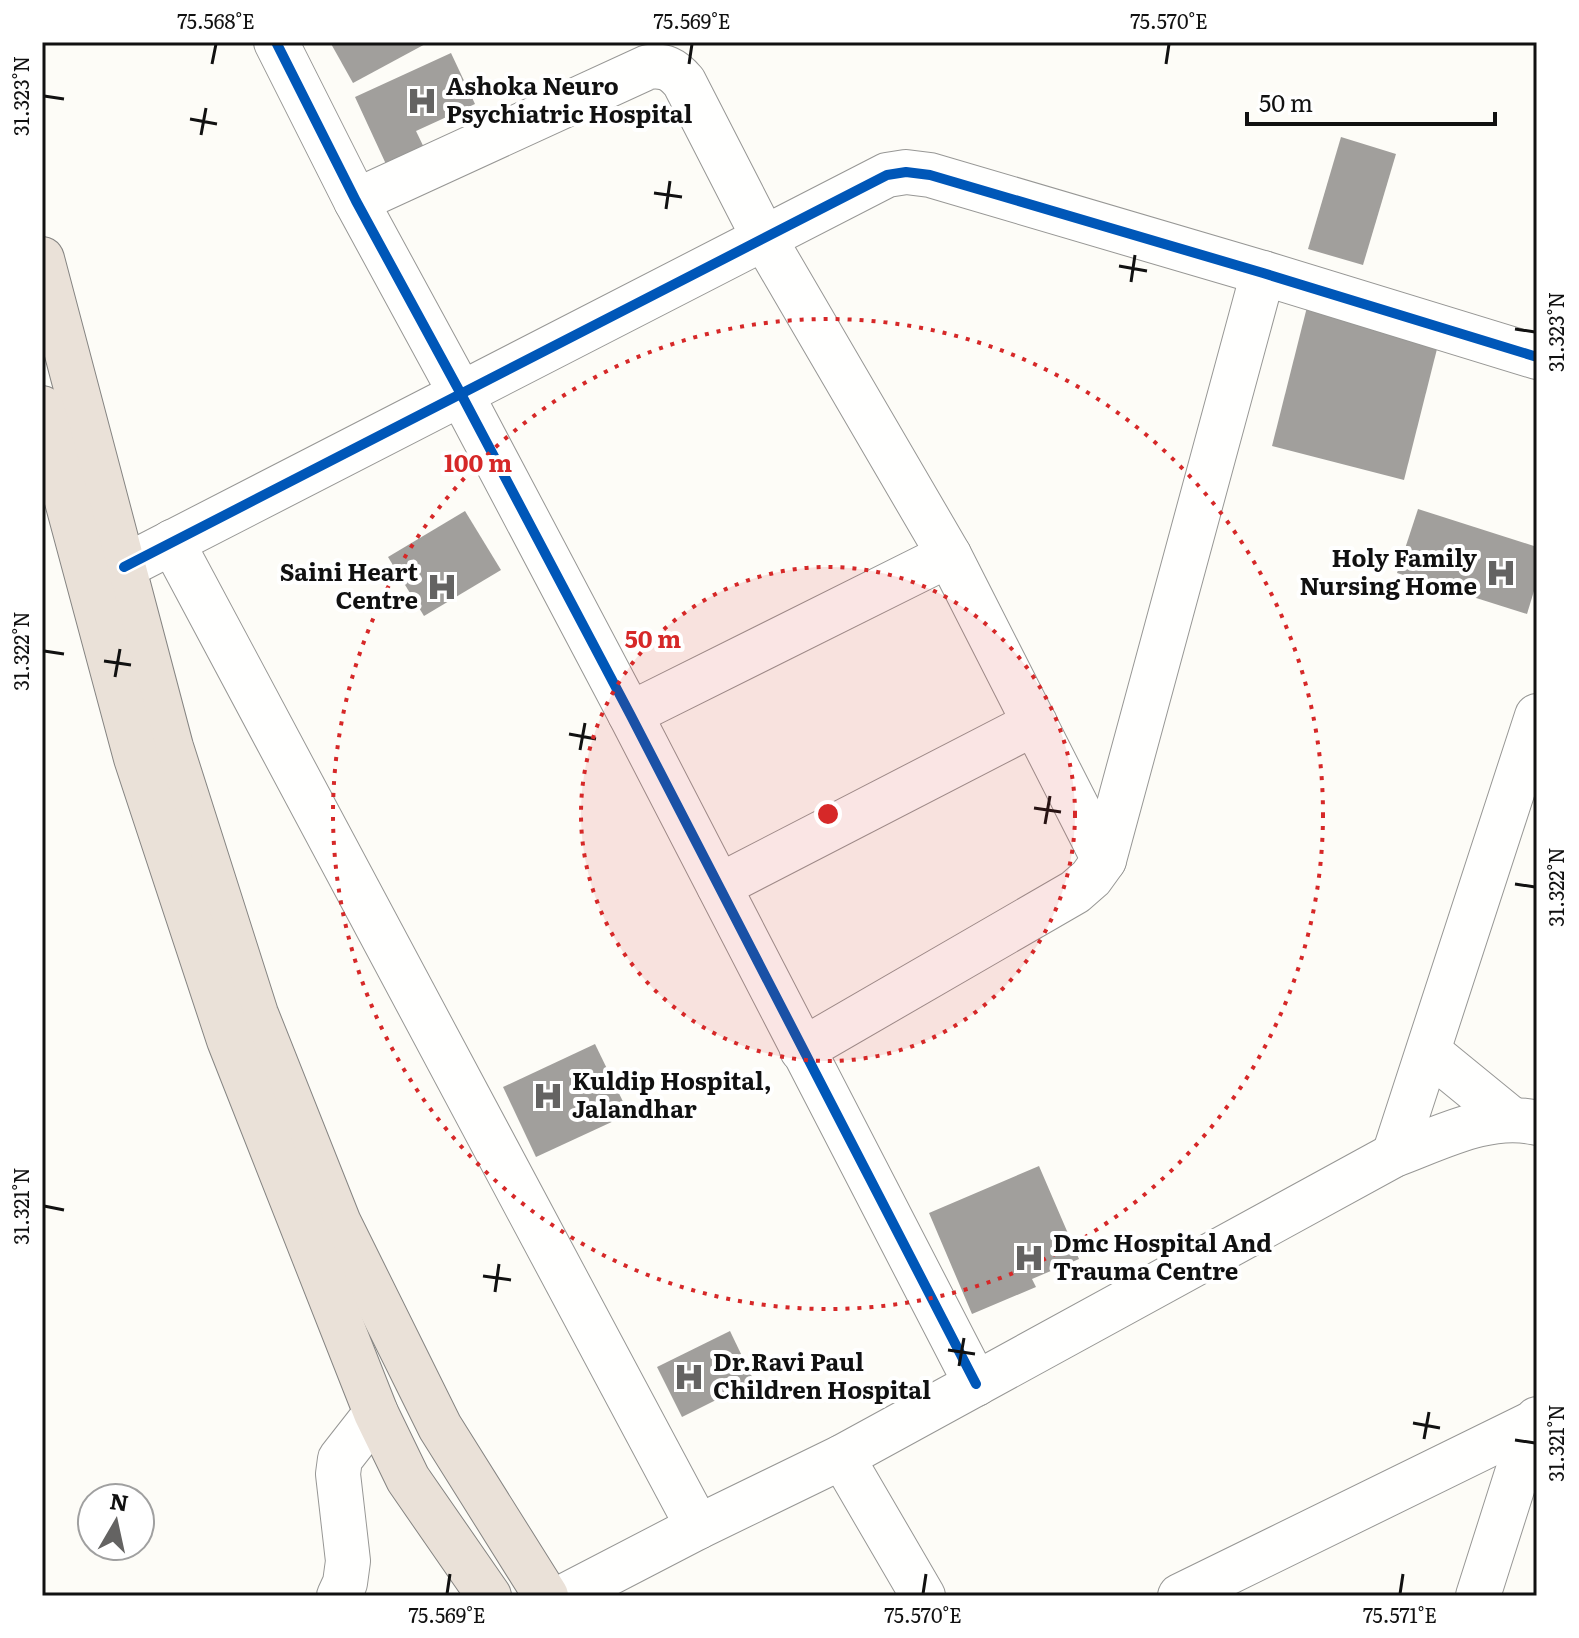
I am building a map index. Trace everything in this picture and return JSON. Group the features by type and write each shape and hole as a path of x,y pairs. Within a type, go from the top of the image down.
{"highway":[{"path":"42,259 171,747 256,1014 339,1223 440,1427 546,1596"},
{"path":"42,408 136,758 224,1025 376,1413 408,1479 489,1596"}],"street":[{"path":"276,42 356,201 630,714 976,1384"},
{"path":"356,201 648,67 663,65 675,71 684,82 764,238 949,555 1104,860"},
{"path":"124,567 887,175 906,172 930,175 1537,357"},
{"path":"802,1050 1075,892 1091,878 1104,860 1263,273"},
{"path":"172,542 698,1527"},
{"path":"630,714 949,555"},
{"path":"1394,1155 1537,716"},
{"path":"719,886 1035,723"},
{"path":"1429,1052 1524,1121"},
{"path":"565,1596 842,1457 1394,1155 1475,1126 1524,1121"},
{"path":"339,1596 345,1583 348,1561 338,1474 340,1459 376,1413"},
{"path":"1180,1596 1242,1587 1535,1421"},
{"path":"1478,1596 1535,1421"},
{"path":"842,1457 923,1596"}],"building":[{"path":"330,42 429,42 353,83"},
{"path":"451,53 475,104 416,131 429,158 391,175 355,97"},
{"path":"1341,137 1396,154 1363,265 1308,249"},
{"path":"1307,307 1439,341 1404,480 1272,446"},
{"path":"1418,509 1537,547 1537,581 1527,614 1397,573"},
{"path":"465,511 501,570 424,616 388,557"},
{"path":"595,1044 629,1114 536,1157 503,1087"},
{"path":"1039,1166 1079,1259 1032,1279 1036,1287 972,1314 929,1213"},
{"path":"730,1331 754,1381 682,1417 657,1367"}],"cycle path":[{"path":"276,42 356,201 630,714 976,1384"},
{"path":"124,567 887,175 906,172 930,175 1537,357"}],"place":[{"name":"Ashoka Neuro Psychiatric Hospital","path":"422,101"},
{"name":"Holy Family Nursing Home","path":"1501,573"},
{"name":"Saini Heart Centre","path":"442,587"},
{"name":"Kuldip Hospital, Jalandhar","path":"548,1096"},
{"name":"Dmc Hospital And Trauma Centre","path":"1029,1258"},
{"name":"Dr.Ravi Paul Children Hospital","path":"689,1377"}]}
